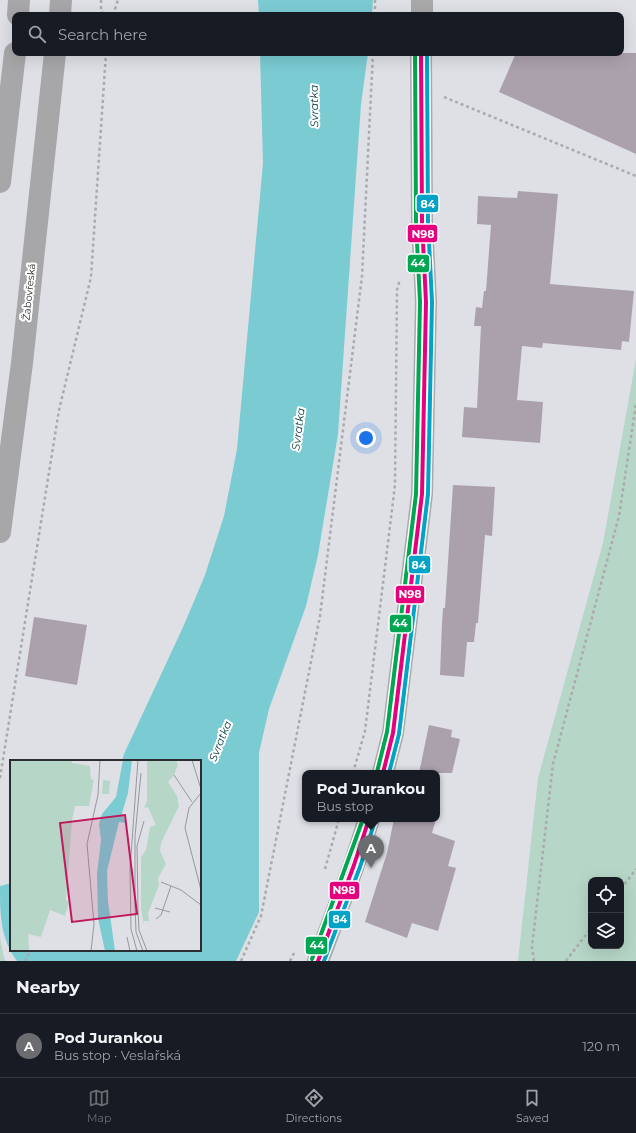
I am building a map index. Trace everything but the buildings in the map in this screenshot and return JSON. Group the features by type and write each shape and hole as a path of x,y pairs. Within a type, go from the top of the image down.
{"highway":[{"path":"18,12 19,0"},
{"path":"60,12 61,0"},
{"path":"0,182 15,56"},
{"name":"Žabovřeská","path":"0,532 22,363 55,56"}],"street":[{"path":"422,0 422,12"},
{"path":"384,770 393,733 422,494 426,302 422,222 421,56"},
{"path":"318,961 354,865 368,822"}],"path":[{"path":"101,0 100,10 102,12"},
{"path":"114,12 118,0"},
{"path":"375,12 376,0"},
{"path":"0,778 59,410 92,277 106,56"},
{"path":"240,961 261,916 320,616 362,276 373,56"},
{"path":"422,88 635,176"},
{"path":"354,770 365,730 395,485 397,290 400,276"},
{"path":"534,961 532,947 553,764 619,516 636,404"},
{"path":"624,885 636,869"},
{"path":"566,961 588,932"},
{"path":"25,961 30,951"}],"green space":[{"path":"636,359 636,961 518,961 538,778 603,543"},
{"path":"0,937 4,958 6,961 0,961"}],"water":[{"path":"258,0 373,0 372,12 259,12"},
{"name":"Svratka","path":"260,56 368,56 361,104 338,434 318,555 306,606 269,709 259,753 259,912 236,961 17,961 11,951 201,951 201,760 122,760 184,625 205,575 224,516 237,449 263,163"},
{"path":"10,883 10,950 2,925 0,886"}],"transit line":[{"name":"44","path":"378,770 387,732 416,494 420,302 416,222 415,56"},
{"name":"N98","path":"384,770 393,733 422,494 426,302 422,222 421,56"},
{"name":"84","path":"390,770 399,734 428,494 432,302 428,222 427,56"},
{"name":"44","path":"312,959 362,822"},
{"name":"N98","path":"318,961 354,865 368,822"},
{"name":"84","path":"324,961 360,867 375,822"}],"place":[{"name":"Pod Jurankou","path":"371,868"}]}
